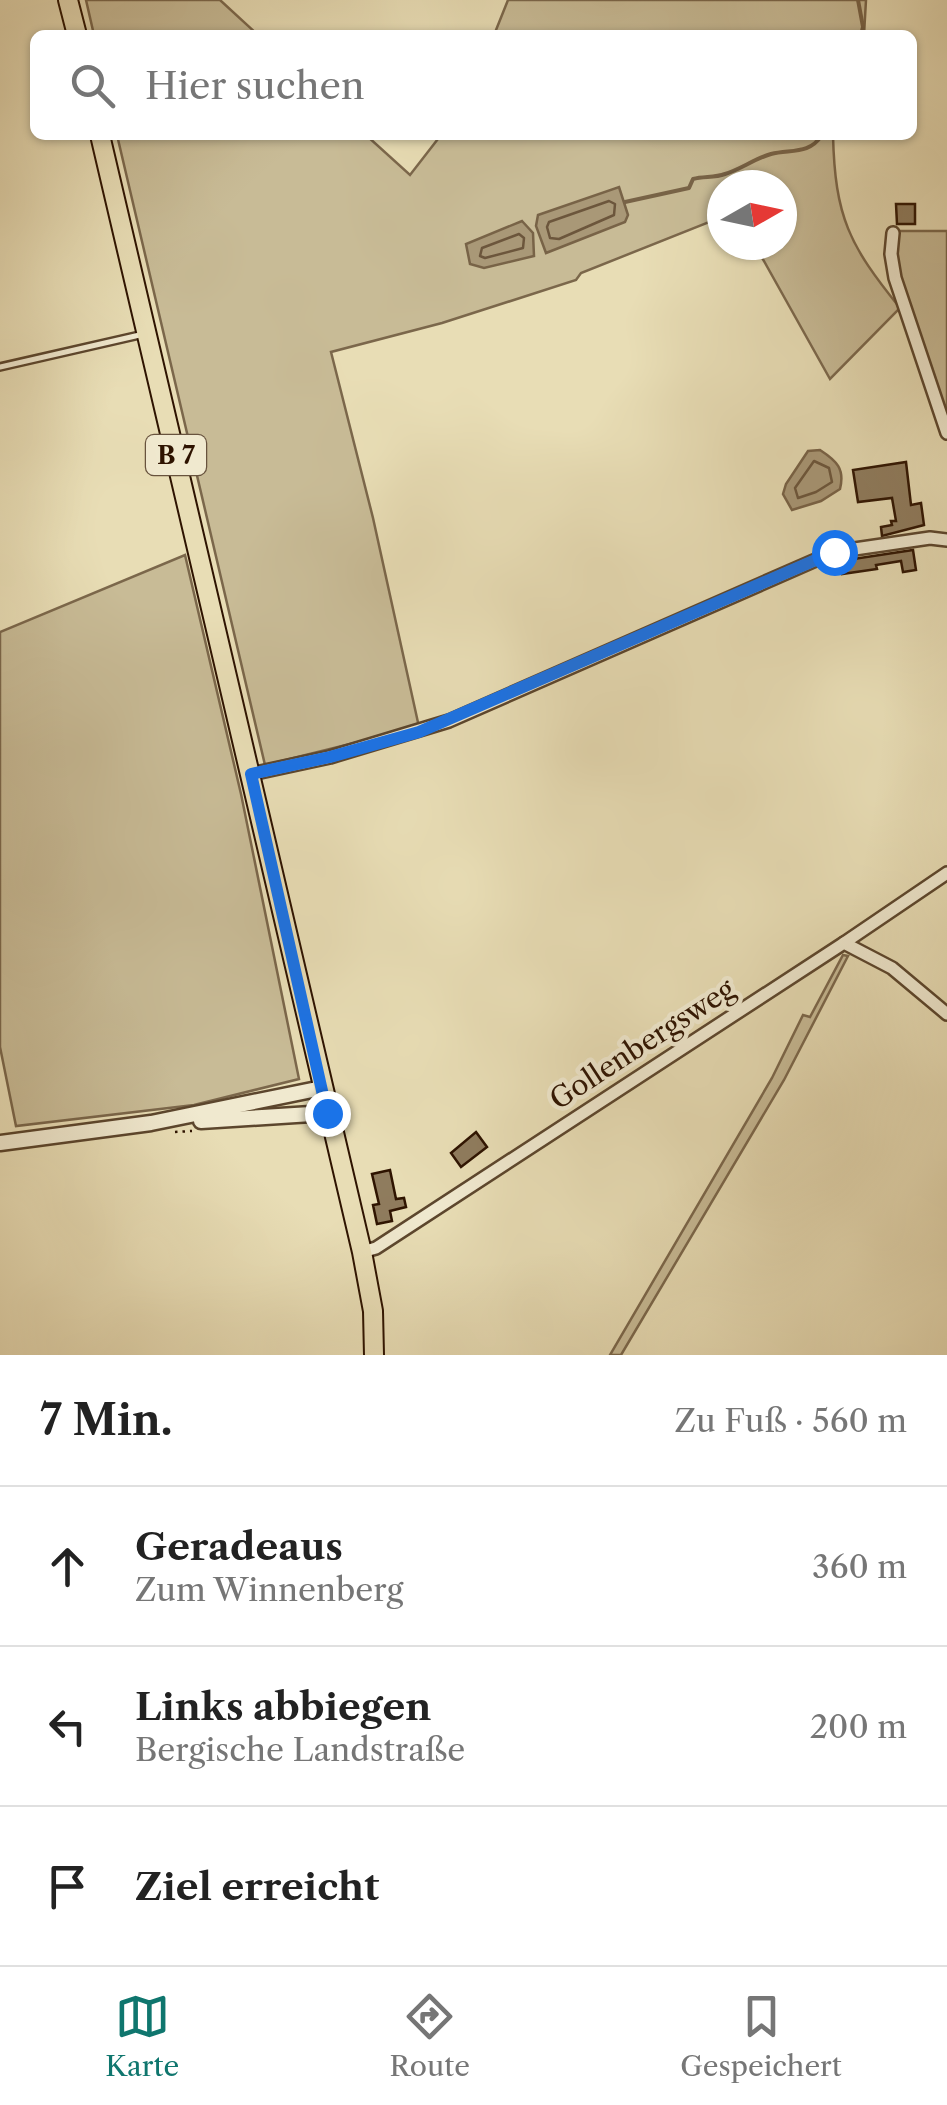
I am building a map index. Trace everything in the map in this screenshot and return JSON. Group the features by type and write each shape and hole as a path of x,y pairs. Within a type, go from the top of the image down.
{"main road":[{"path":"68,0 75,30"},
{"name":"B 7","path":"101,140 362,1252 374,1311 374,1355"}],"street":[{"path":"893,233 895,278 947,433"},
{"path":"251,774 419,732 834,552 930,538 947,540"},
{"name":"Gollenbergsweg","path":"362,1252 376,1248 947,873"},
{"path":"844,943 892,968 947,1014"},
{"path":"150,1124 322,1088"},
{"path":"0,1143 150,1124 327,1113"}],"lane":[{"path":"0,367 147,333"}],"shaded area":[{"path":"86,0 220,0 253,30 93,30"},
{"path":"508,0 866,0 864,30 496,30"},
{"path":"118,140 372,140 410,175 437,140 833,140 837,188 848,229 868,266 900,308 830,379 763,260 797,260 797,170 707,170 707,223 581,273 576,280 442,323 331,352 419,727 265,765"},
{"path":"894,231 947,231 947,424 896,278"},
{"path":"185,555 241,794 299,1079 194,1105 16,1126 0,1047 0,632"},
{"path":"843,955 848,956 784,1080 621,1355 610,1355 772,1078 803,1015 810,1017"}],"water":[{"path":"619,187 628,215 625,222 546,253 536,226 538,215"},
{"path":"522,221 533,233 534,256 484,268 470,264 466,244"},
{"path":"820,450 838,466 840,489 821,501 792,510 783,494 786,484 808,451"}],"building":[{"path":"896,204 915,204 915,224 897,224"},
{"path":"906,462 911,505 921,503 924,525 882,536 881,527 896,521 892,498 858,502 853,470"},
{"path":"913,550 916,570 903,572 901,561 842,574 840,561"},
{"path":"476,1132 487,1147 461,1167 451,1153"},
{"path":"390,1170 396,1199 404,1198 406,1207 390,1211 392,1221 377,1224 373,1205 379,1204 372,1174"}],"waterway":[{"path":"858,0 862,30"},
{"path":"625,202 689,188 693,179 725,174 771,154 811,146 818,140"}],"route":[{"path":"327,1113 251,774 330,757 449,721 834,552"}]}
